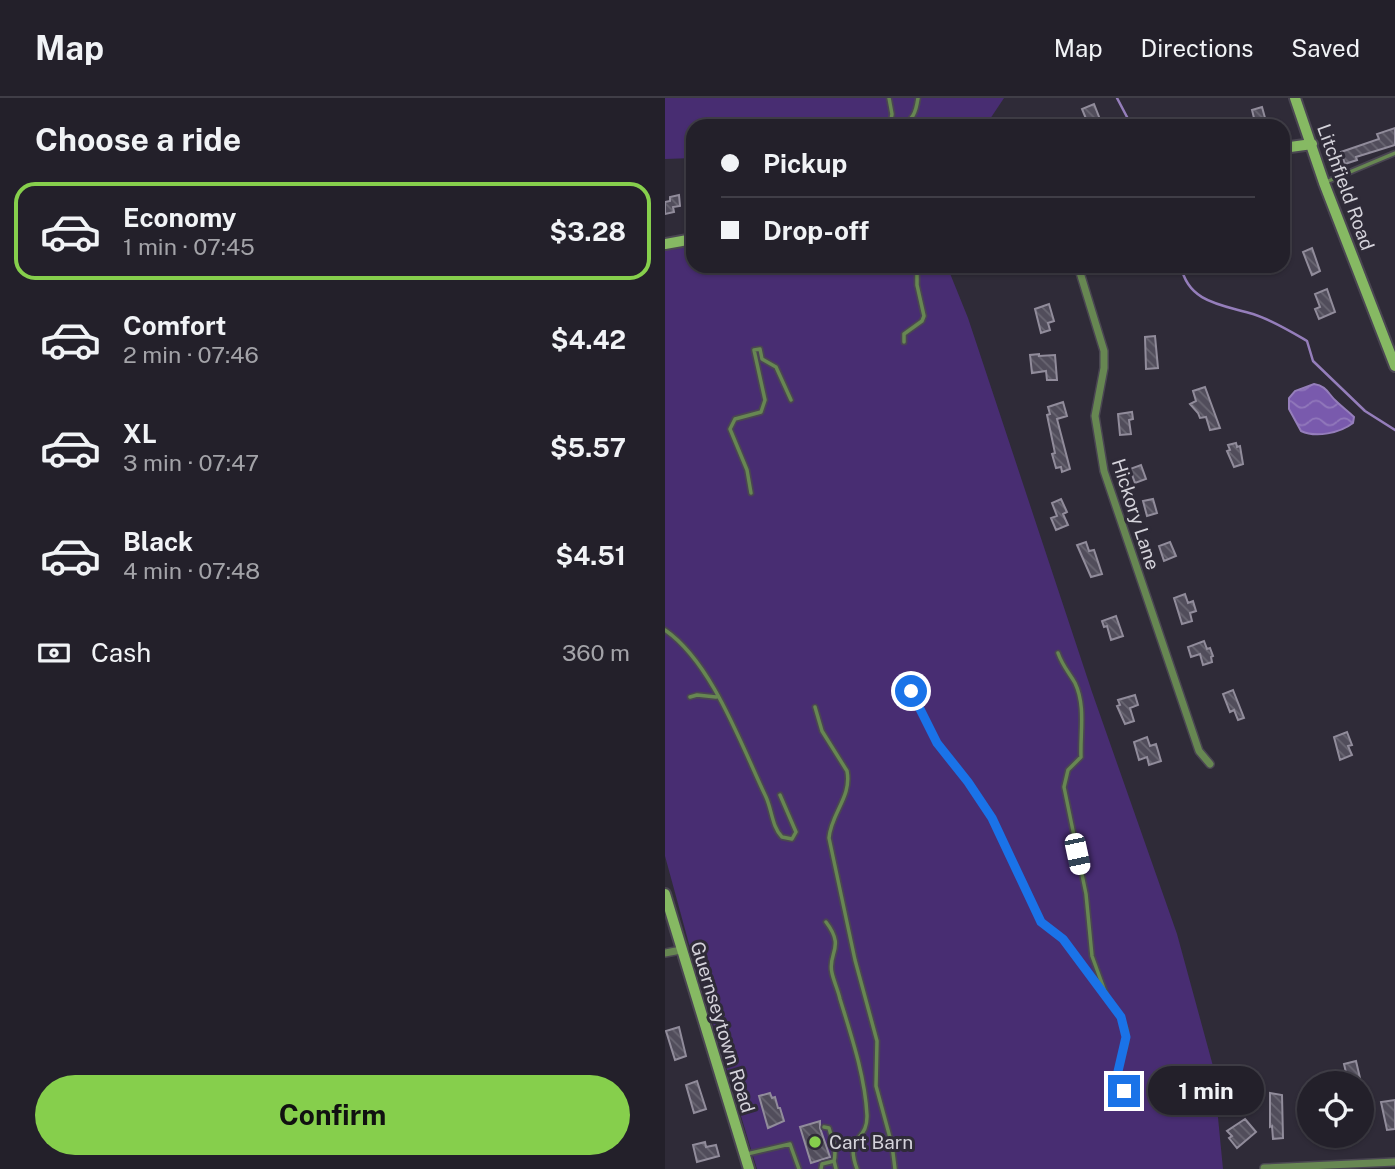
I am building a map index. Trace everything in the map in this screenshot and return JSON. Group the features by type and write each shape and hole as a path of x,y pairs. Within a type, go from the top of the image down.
{"street":[{"name":"Litchfield Road","path":"1295,98 1324,183 1395,366"},
{"path":"1290,147 1312,144"},
{"path":"665,244 686,240"},
{"name":"Hickory Lane","path":"1081,273 1104,351 1104,368 1095,416 1104,471 1199,751 1210,764"},
{"name":"Guernseytown Road","path":"665,894 749,1169"},
{"path":"665,953 681,950"},
{"path":"1263,1168 1395,1162"}],"lane":[{"path":"911,119 918,98"},
{"path":"888,99 893,119"},
{"path":"1324,183 1395,153"},
{"path":"904,342 904,334 922,321 923,316 917,273"},
{"path":"751,493 747,470 730,429 736,419 761,412 765,400 754,350 760,349 762,359 776,367 791,400"},
{"path":"665,630 691,654 703,671 731,719 778,832 782,837 792,839 796,832 780,795"},
{"path":"1058,653 1066,672 1075,684 1081,704 1081,757 1068,770 1064,787 1086,894 1092,956 1107,997"},
{"path":"911,691 937,743 992,818 1041,922 1063,939 1121,1017 1126,1030 1126,1043 1118,1066 1119,1074"},
{"path":"690,697 717,697"},
{"path":"815,707 822,731 847,771 848,793 833,818 829,838 855,960 877,1041 879,1054 876,1086 892,1145 895,1169"},
{"path":"826,922 835,934 831,973 854,1047 867,1109 866,1126 851,1152 857,1169"},
{"path":"824,1126 829,1128 835,1149 836,1169"},
{"path":"745,1155 790,1144 799,1169"},
{"path":"821,1169 822,1164 834,1161"},
{"path":"827,1163 829,1169"}],"shaded area":[{"path":"665,98 1004,98 990,119 686,119 686,158 665,159"},
{"path":"686,244 686,273 950,273 968,318 1092,692 1177,934 1213,1066 1223,1169 757,1169 665,856 665,247"}],"water":[{"path":"1314,384 1325,388 1354,417 1353,423 1328,433 1301,431 1289,409 1289,398 1295,391"}],"building":[{"path":"1094,104 1100,119 1086,119 1082,109"},
{"path":"1262,107 1265,119 1254,119 1252,110"},
{"path":"1395,128 1395,145 1356,157 1357,160 1345,164 1341,152 1379,139 1377,134"},
{"path":"679,195 680,206 673,207 674,212 665,214 665,202 670,201 670,197"},
{"path":"1312,248 1320,271 1312,275 1303,252"},
{"path":"1327,289 1335,312 1319,319 1315,309 1320,307 1315,294"},
{"path":"1049,304 1054,321 1048,323 1050,330 1041,333 1035,309"},
{"path":"1155,336 1158,368 1146,369 1145,337"},
{"path":"1030,355 1055,355 1057,380 1047,380 1046,371 1032,373"},
{"path":"1205,387 1220,428 1210,430 1206,417 1200,418 1190,404 1196,401 1193,391"},
{"path":"1063,402 1067,416 1057,419 1070,469 1062,472 1061,467 1056,468 1052,454 1055,453 1047,415 1050,414 1048,407"},
{"path":"1132,412 1133,419 1129,420 1131,434 1120,435 1118,414"},
{"path":"1236,443 1237,447 1240,446 1243,464 1234,467 1227,451 1230,450 1228,445"},
{"path":"1141,465 1146,479 1135,483 1130,469"},
{"path":"1061,499 1067,512 1063,514 1068,525 1056,530 1051,518 1057,516 1052,503"},
{"path":"1153,499 1157,513 1147,516 1143,501"},
{"path":"1086,542 1089,551 1094,550 1102,574 1091,577 1077,545"},
{"path":"1170,542 1176,556 1164,561 1159,546"},
{"path":"1185,594 1188,603 1193,601 1196,611 1190,613 1192,621 1182,624 1174,598"},
{"path":"1116,616 1123,636 1111,640 1107,626 1104,627 1102,621"},
{"path":"1204,641 1213,656 1212,662 1203,665 1200,654 1191,657 1188,647"},
{"path":"1233,690 1244,718 1238,720 1234,710 1230,712 1223,694"},
{"path":"1135,695 1138,705 1130,708 1134,721 1125,724 1117,706 1120,705 1118,700"},
{"path":"1347,732 1352,745 1348,746 1352,755 1340,760 1334,737"},
{"path":"1147,737 1150,746 1156,744 1161,761 1149,765 1147,757 1139,760 1134,742"},
{"path":"679,1027 686,1056 675,1060 666,1031"},
{"path":"1356,1061 1358,1071 1346,1071 1344,1064"},
{"path":"697,1081 706,1109 694,1113 686,1085"},
{"path":"770,1093 772,1098 775,1097 784,1121 768,1128 759,1096"},
{"path":"1270,1093 1282,1095 1283,1138 1273,1139 1272,1126 1270,1127"},
{"path":"1395,1100 1395,1129 1387,1130 1381,1102"},
{"path":"1245,1119 1256,1132 1237,1148 1227,1131"},
{"name":"Cart Barn","path":"820,1121 830,1157 811,1163 800,1127"},
{"path":"705,1142 706,1147 716,1145 719,1156 697,1162 693,1145"}],"waterway":[{"path":"1117,98 1128,119"},
{"path":"1183,273 1191,288 1208,300 1267,319 1307,341 1313,361 1365,411 1395,430"}],"place":[{"name":"Cart Barn","path":"815,1142"}],"route":[{"path":"911,691 937,743 992,818 1041,922 1063,939 1121,1017 1126,1037 1116,1080 1124,1091"}]}
